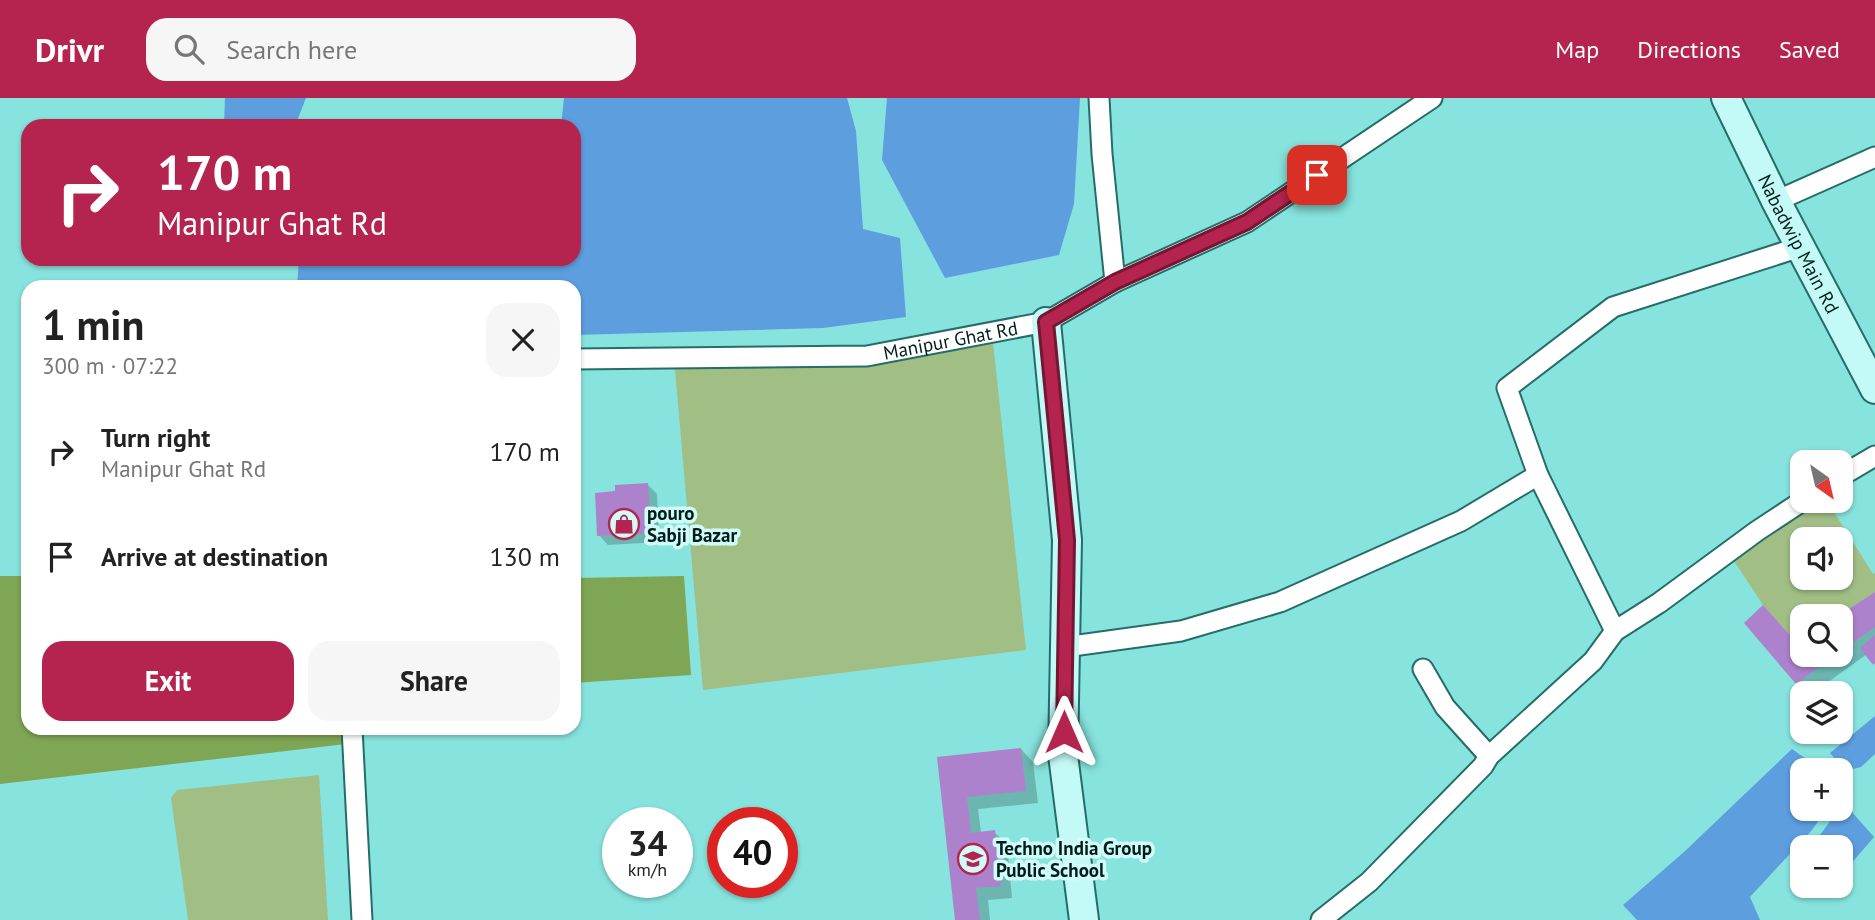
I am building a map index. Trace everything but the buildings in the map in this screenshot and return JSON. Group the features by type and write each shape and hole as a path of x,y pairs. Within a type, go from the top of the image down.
{"street":[{"path":"1099,98 1115,282"},
{"name":"Manipur Ghat Rd","path":"581,359 867,356 1046,322 1115,282 1247,222 1432,98"},
{"name":"Nabadwip Main Rd","path":"1726,98 1776,201 1875,389"},
{"path":"1776,201 1875,157"},
{"path":"1615,631 1538,475 1507,388 1613,307 1800,247"},
{"path":"1046,322 1067,540 1063,755 1084,920"},
{"path":"1853,469 1875,456"},
{"path":"1065,647 1181,631 1280,602 1461,521 1538,475"},
{"path":"1321,920 1369,883 1483,766 1489,756 1593,661 1615,631 1659,603 1790,509"},
{"path":"1423,669 1445,707 1489,756"},
{"path":"352,735 362,920"}],"green space":[{"path":"949,339 993,342 1026,650 703,690 674,358 867,356"},
{"path":"1800,513 1835,513 1843,527 1790,527 1790,590 1853,590 1853,542 1873,574 1875,573 1875,592 1853,606 1853,604 1790,604 1790,635 1763,605 1732,558"},
{"path":"0,576 21,576 21,735 345,735 346,744 0,784"},
{"path":"684,576 691,675 581,683 581,578"},
{"path":"319,775 328,920 188,920 171,798 177,790"}],"water":[{"path":"225,98 306,98 298,119 224,119"},
{"path":"564,98 847,98 856,131 863,229 900,238 906,317 823,328 581,335 581,280 298,280 298,266 581,266 581,119 562,119"},
{"path":"887,98 1080,98 1074,204 1059,255 945,278 882,160"},
{"path":"1875,716 1875,754 1861,767 1853,769 1853,758 1834,758 1830,753 1841,744 1853,744 1853,734"},
{"path":"1792,749 1805,758 1790,758 1790,821 1818,821 1807,835 1790,835 1790,854 1750,897 1760,920 1637,920 1623,905 1684,852"},
{"path":"1853,813 1874,837 1853,861 1853,835 1820,835 1830,821 1853,821"}],"place":[{"name":"pouro Sabji Bazar","path":"624,524"},
{"name":"Techno India Group Public School","path":"973,859"}],"route":[{"path":"1064,732 1067,540 1046,322 1115,282 1247,222 1317,175"}]}
